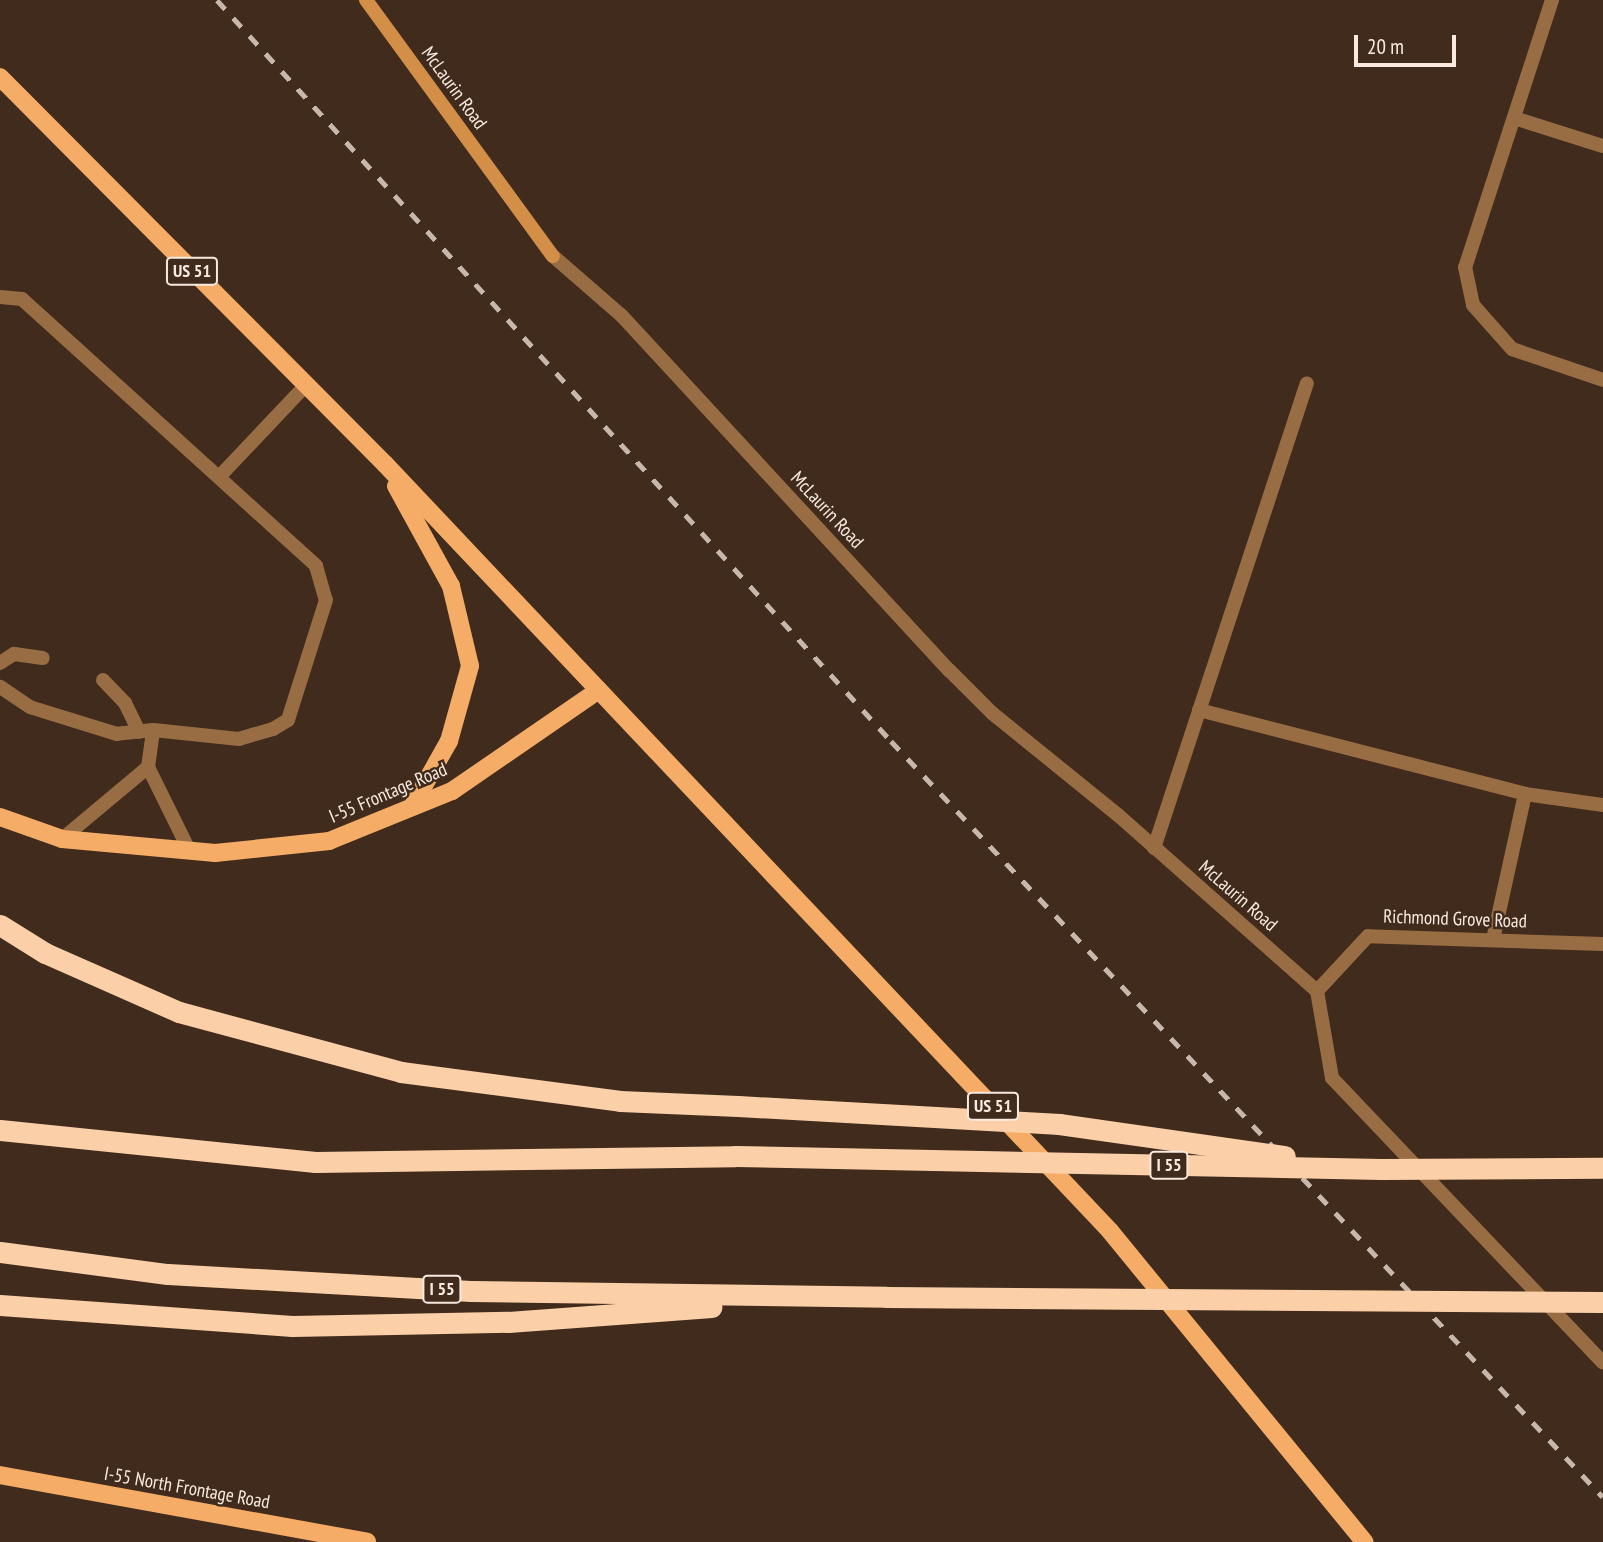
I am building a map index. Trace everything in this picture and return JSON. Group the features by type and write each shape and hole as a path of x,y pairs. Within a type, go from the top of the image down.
{"highway":[{"path":"0,925 45,953 179,1012 401,1072 620,1101 1059,1124 1381,1169"},
{"name":"I 55","path":"0,1130 315,1162 734,1156 1381,1169 1603,1168"},
{"name":"I 55","path":"0,1252 168,1274 457,1290 848,1297 1603,1302"},
{"path":"0,1305 292,1326 508,1322 848,1297"}],"main road":[{"name":"US 51","path":"0,77 385,464 1110,1231 1365,1542"},
{"path":"385,464 451,586 470,666 449,741 413,806"},
{"name":"I-55 Frontage Road","path":"0,817 62,839 215,853 329,841 452,791 599,690"},
{"name":"I-55 North Frontage Road","path":"0,1475 367,1542"}],"street":[{"name":"McLaurin Road","path":"366,0 553,256 622,316 983,705 1154,848 1317,991"},
{"path":"1552,0 1465,267 1473,305 1512,349 1603,380"},
{"path":"1514,118 1603,146"},
{"path":"0,297 22,299 316,566 326,600 288,720 273,729 239,739 146,731 117,734 30,707 0,687"},
{"path":"1154,848 1307,384"},
{"path":"219,477 306,385"},
{"path":"0,663 14,654 43,657"},
{"path":"103,680 146,731 148,767 189,850"},
{"path":"1199,710 1525,794 1603,805"},
{"path":"62,839 148,767"},
{"path":"1493,940 1525,794"},
{"name":"Richmond Grove Road","path":"1317,991 1368,936 1603,944"},
{"path":"1317,991 1332,1078 1603,1363"}],"railway":[{"path":"217,0 891,741 1603,1497"}]}
